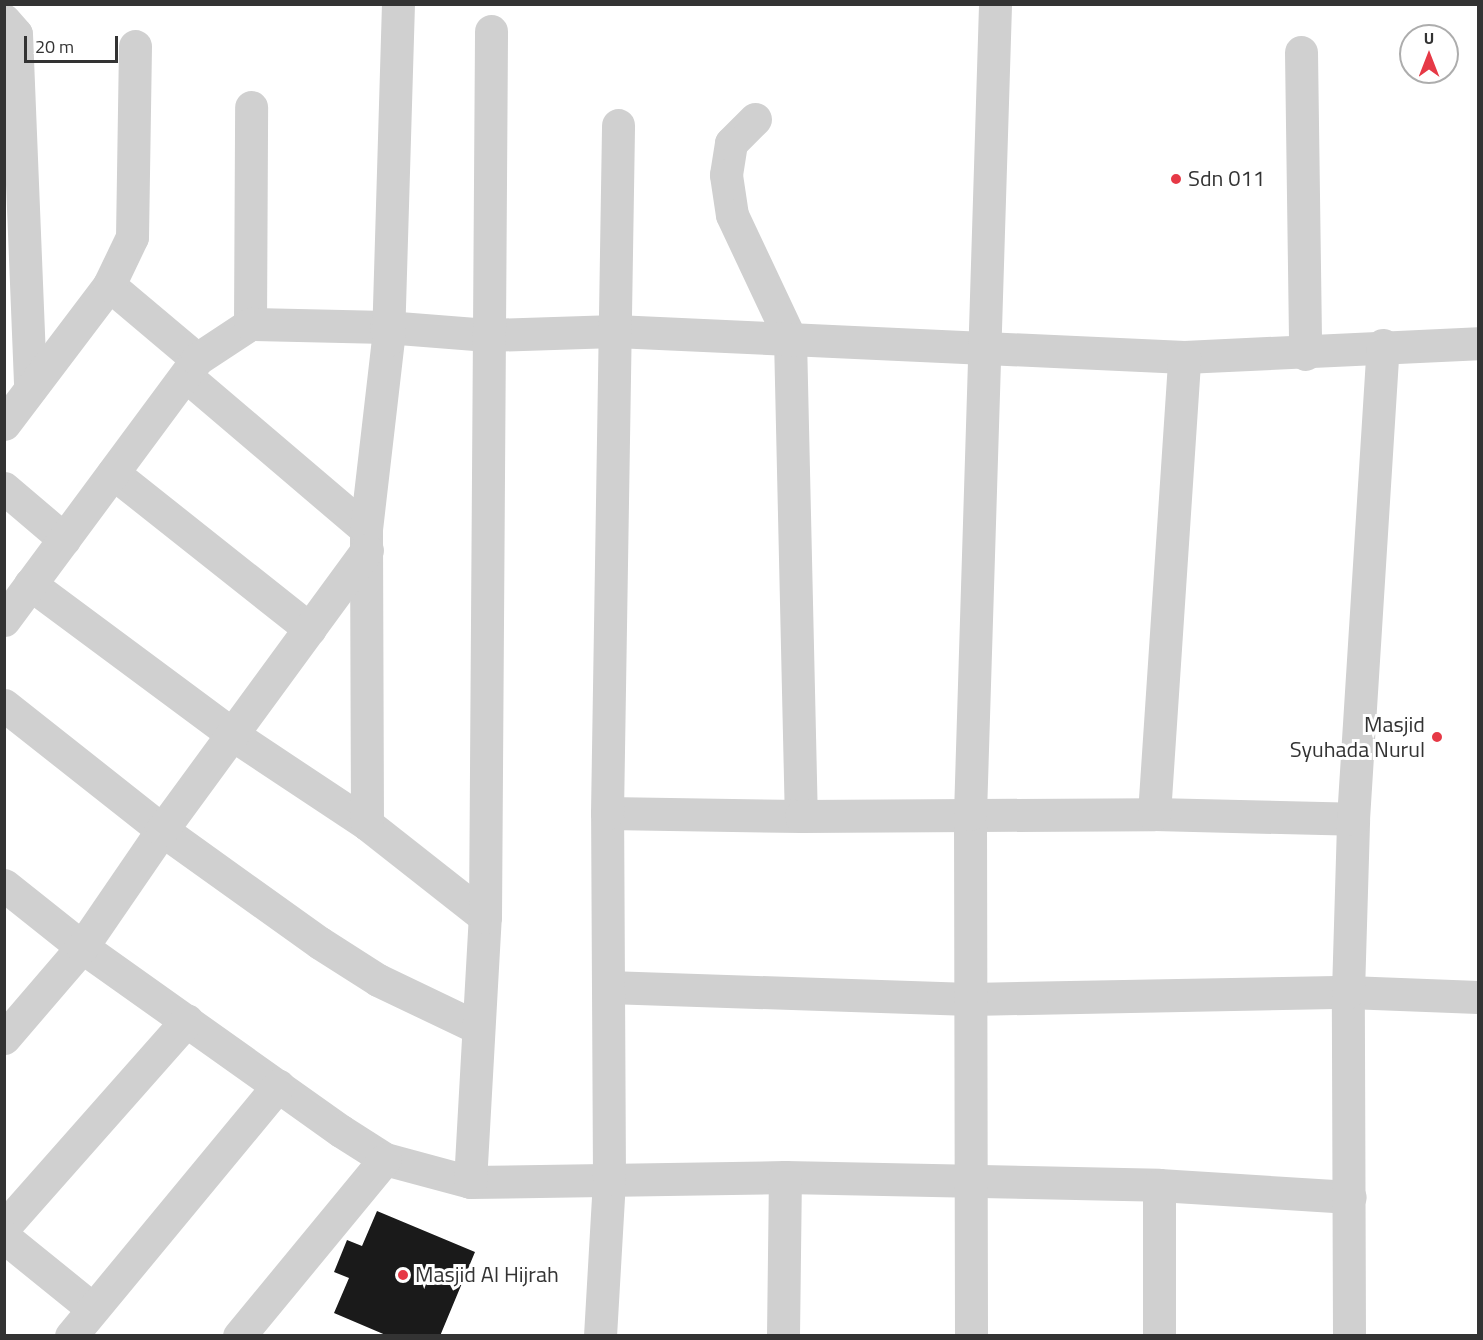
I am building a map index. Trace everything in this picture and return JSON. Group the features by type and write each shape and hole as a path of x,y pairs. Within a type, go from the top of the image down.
{"street":[{"path":"971,1335 970,814 982,350 995,4"},
{"path":"367,824 366,539 388,340 386,327 398,5"},
{"path":"4,20 16,34 30,389"},
{"path":"470,1182 485,917 491,31"},
{"path":"4,424 109,285 132,237 135,46"},
{"path":"1300,52 1305,354"},
{"path":"250,324 251,107"},
{"path":"755,119 731,143 726,175 732,215 790,338 801,816"},
{"path":"600,1335 609,1179 607,813 618,125"},
{"path":"109,285 366,539"},
{"path":"4,620 191,368 250,324 386,327 488,335 615,332 790,338 982,350 1184,357 1305,354 1383,345 1479,343"},
{"path":"1349,1335 1348,992 1353,819 1383,345"},
{"path":"1154,814 1184,357"},
{"path":"112,474 310,629"},
{"path":"4,488 64,539"},
{"path":"4,1038 82,947 162,830 310,629 366,539"},
{"path":"30,584 233,735 367,824 485,917"},
{"path":"4,705 162,830 368,974 478,1028"},
{"path":"607,813 801,816 1154,814 1353,819"},
{"path":"4,885 82,947 385,1159 470,1182 785,1177 1159,1185 1350,1197"},
{"path":"608,987 970,999 1348,992 1479,997"},
{"path":"4,1227 187,1020"},
{"path":"71,1335 278,1086"},
{"path":"239,1335 385,1159"},
{"path":"783,1335 785,1177"},
{"path":"1159,1185 1159,1335"},
{"path":"4,1237 93,1309"}],"building":[{"name":"Masjid Al Hijrah","path":"377,1211 475,1252 440,1336 388,1336 334,1313 349,1278 334,1272 347,1240 362,1246"}],"place":[{"name":"Sdn 011","path":"1176,179"},
{"name":"Masjid Syuhada Nurul","path":"1437,737"},
{"name":"Masjid Al Hijrah","path":"403,1275"}]}
